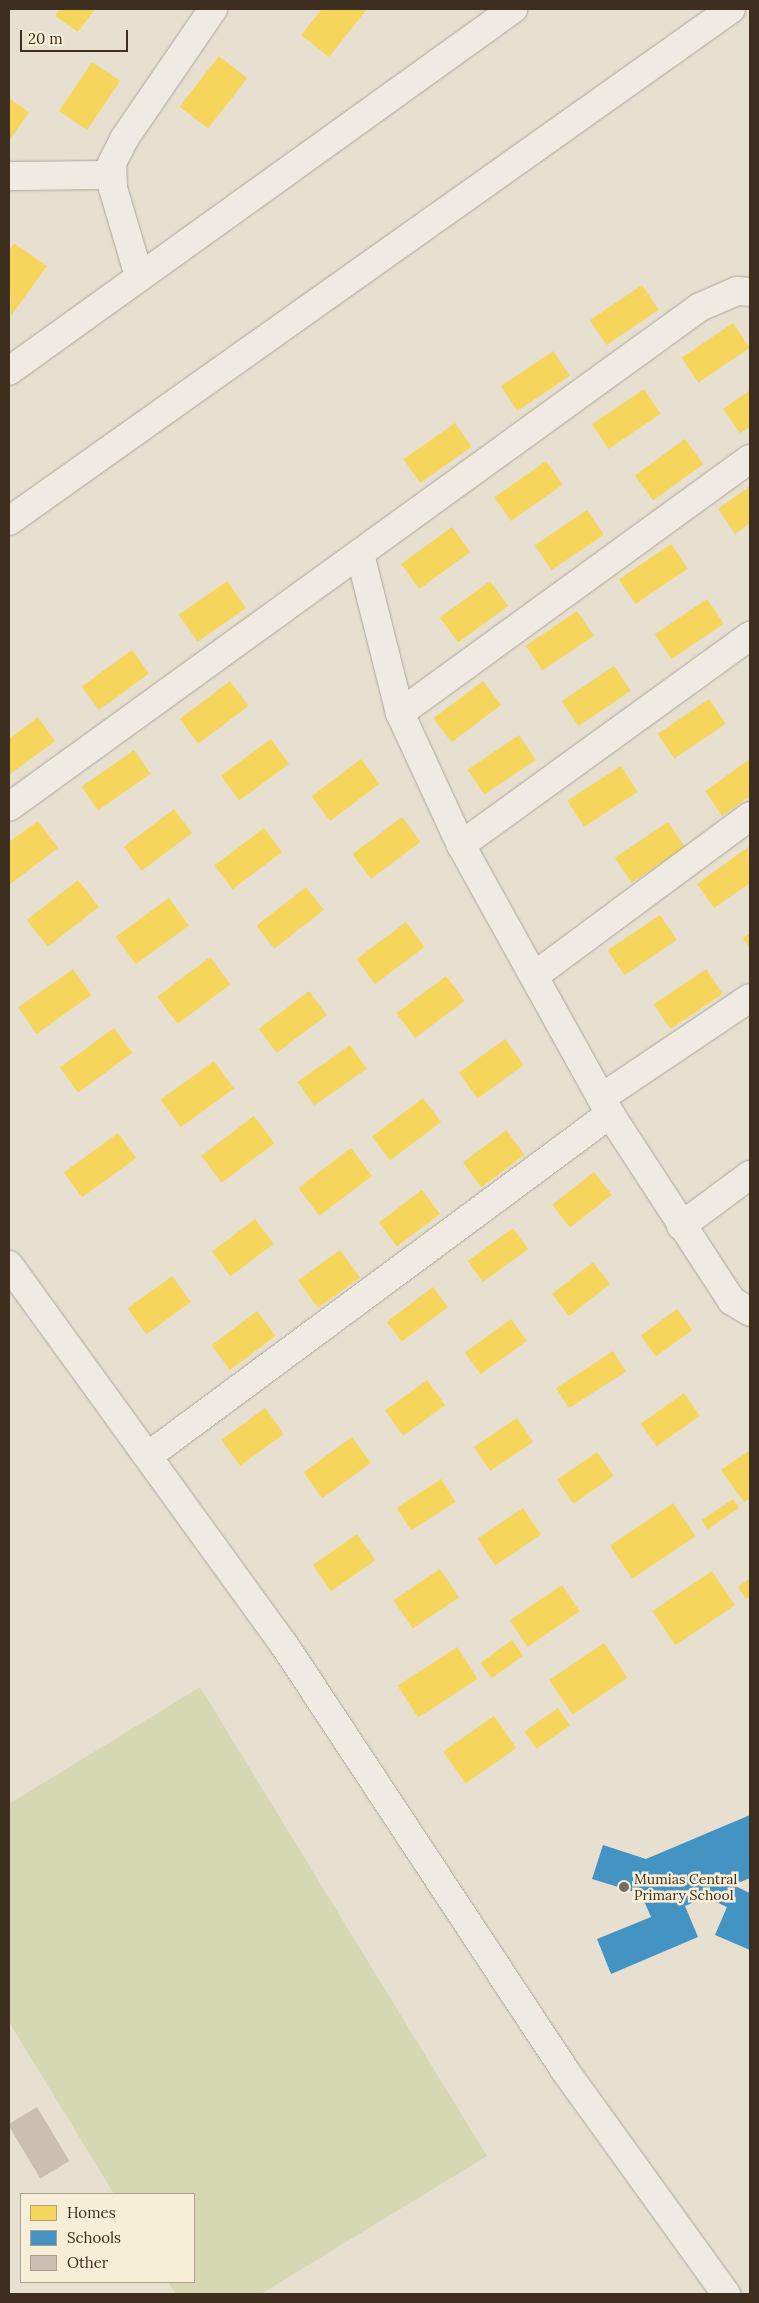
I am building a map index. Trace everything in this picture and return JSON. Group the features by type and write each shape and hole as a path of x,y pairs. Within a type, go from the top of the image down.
{"street":[{"path":"139,276 112,175 124,139 213,9"},
{"path":"9,371 513,9"},
{"path":"9,521 731,9"},
{"path":"9,176 112,175"},
{"path":"9,807 700,307 737,291 750,292"},
{"path":"400,712 750,459"},
{"path":"360,554 400,712 461,845 606,1106 681,1226 732,1301 750,1312"},
{"path":"461,845 750,636"},
{"path":"534,976 750,816"},
{"path":"148,1456 750,998"},
{"path":"681,1226 750,1175"},
{"path":"9,1266 283,1642 566,2072 726,2294"}],"green space":[{"path":"200,1687 487,2156 261,2294 176,2294 169,2283 195,2283 195,2193 113,2193 9,2022 9,1804"}],"building: Homes":[{"path":"60,9 95,9 78,32 55,16"},
{"path":"322,9 367,9 329,57 301,35"},
{"path":"219,56 247,78 208,129 180,106"},
{"path":"92,62 120,81 87,130 59,111"},
{"path":"9,98 29,112 9,141"},
{"path":"14,243 47,266 11,316 9,251"},
{"path":"642,285 659,310 607,345 590,320"},
{"path":"733,323 750,348 698,383 682,358"},
{"path":"553,351 570,376 518,411 501,386"},
{"path":"644,389 661,414 609,449 592,424"},
{"path":"750,390 750,427 740,433 723,409"},
{"path":"455,423 472,447 420,483 403,459"},
{"path":"685,439 703,464 653,501 635,475"},
{"path":"546,461 563,485 511,521 494,497"},
{"path":"750,486 750,523 735,534 718,509"},
{"path":"587,510 604,535 552,570 535,545"},
{"path":"452,527 470,552 419,589 401,564"},
{"path":"671,544 688,569 636,604 619,579"},
{"path":"227,581 246,608 198,642 179,615"},
{"path":"490,581 508,606 458,643 440,617"},
{"path":"707,599 724,624 672,659 655,634"},
{"path":"577,611 594,636 542,671 526,646"},
{"path":"132,650 149,673 99,710 82,686"},
{"path":"614,666 631,691 579,726 562,701"},
{"path":"230,681 249,706 198,744 180,719"},
{"path":"483,681 501,705 452,742 433,718"},
{"path":"709,699 726,724 674,759 658,734"},
{"path":"38,717 55,741 9,775 9,739"},
{"path":"519,735 536,760 484,795 468,770"},
{"path":"271,739 289,764 239,801 221,775"},
{"path":"134,750 151,774 98,810 82,787"},
{"path":"361,759 380,784 330,821 311,796"},
{"path":"750,759 750,796 722,816 705,791"},
{"path":"621,766 638,792 584,827 567,801"},
{"path":"174,809 192,833 142,871 124,847"},
{"path":"402,817 421,842 371,879 352,854"},
{"path":"38,821 58,848 9,885 9,842"},
{"path":"668,822 685,847 632,883 615,858"},
{"path":"264,828 282,852 233,889 214,865"},
{"path":"748,847 750,883 714,908 697,884"},
{"path":"78,880 99,907 48,947 27,920"},
{"path":"306,887 324,910 274,949 256,926"},
{"path":"169,898 189,926 136,964 116,937"},
{"path":"660,915 677,940 625,975 608,950"},
{"path":"406,922 425,947 375,984 356,959"},
{"path":"750,933 750,949 743,938"},
{"path":"210,957 230,984 178,1024 157,997"},
{"path":"73,969 91,995 36,1034 18,1007"},
{"path":"706,969 723,994 671,1029 654,1004"},
{"path":"446,976 465,1001 415,1038 396,1013"},
{"path":"309,991 327,1015 277,1053 259,1029"},
{"path":"114,1028 132,1053 78,1092 60,1067"},
{"path":"505,1039 524,1065 478,1098 459,1073"},
{"path":"350,1045 367,1069 314,1105 298,1082"},
{"path":"214,1061 234,1089 181,1127 161,1100"},
{"path":"423,1098 441,1122 390,1160 372,1137"},
{"path":"254,1116 274,1143 222,1183 201,1156"},
{"path":"506,1130 525,1155 482,1187 463,1162"},
{"path":"118,1133 136,1158 82,1197 64,1172"},
{"path":"351,1148 372,1176 319,1216 298,1188"},
{"path":"594,1172 612,1195 570,1227 552,1205"},
{"path":"422,1190 440,1214 397,1246 379,1222"},
{"path":"255,1219 274,1244 231,1276 212,1251"},
{"path":"513,1228 528,1249 483,1282 468,1261"},
{"path":"340,1250 360,1278 318,1308 298,1281"},
{"path":"593,1262 610,1284 569,1316 552,1294"},
{"path":"172,1276 191,1302 146,1334 128,1308"},
{"path":"433,1287 448,1307 402,1342 387,1322"},
{"path":"677,1309 692,1330 656,1356 641,1335"},
{"path":"257,1311 276,1336 230,1370 211,1345"},
{"path":"511,1319 527,1341 481,1374 465,1353"},
{"path":"613,1351 626,1371 569,1408 556,1388"},
{"path":"427,1380 445,1405 403,1436 385,1411"},
{"path":"684,1393 700,1416 657,1446 641,1423"},
{"path":"265,1408 284,1434 240,1466 221,1440"},
{"path":"517,1418 533,1442 490,1471 474,1447"},
{"path":"352,1437 371,1463 322,1498 303,1472"},
{"path":"750,1450 750,1498 744,1502 721,1470"},
{"path":"597,1452 614,1476 573,1504 557,1480"},
{"path":"441,1479 456,1502 411,1531 397,1508"},
{"path":"733,1499 739,1508 708,1529 701,1520"},
{"path":"673,1503 695,1536 632,1579 610,1545"},
{"path":"523,1508 541,1535 495,1565 477,1539"},
{"path":"357,1534 375,1560 331,1591 313,1565"},
{"path":"440,1569 459,1597 413,1629 394,1600"},
{"path":"712,1571 735,1605 675,1645 652,1611"},
{"path":"750,1578 750,1596 746,1599 738,1587"},
{"path":"562,1585 580,1612 528,1647 510,1620"},
{"path":"512,1640 523,1655 492,1678 480,1663"},
{"path":"604,1643 627,1678 573,1715 549,1680"},
{"path":"457,1647 478,1679 418,1718 397,1686"},
{"path":"558,1708 570,1725 536,1749 524,1732"},
{"path":"494,1716 516,1748 466,1784 443,1752"}],"building: Schools":[{"path":"750,1815 750,1878 733,1885 750,1893 750,1950 715,1935 727,1907 705,1897 685,1906 698,1937 611,1974 597,1939 651,1917 641,1894 592,1879 603,1845 646,1859"}],"building: Other":[{"path":"37,2107 69,2161 40,2179 9,2126 9,2124"}],"place":[{"name":"Mumias Central Primary School","path":"624,1887"}]}
